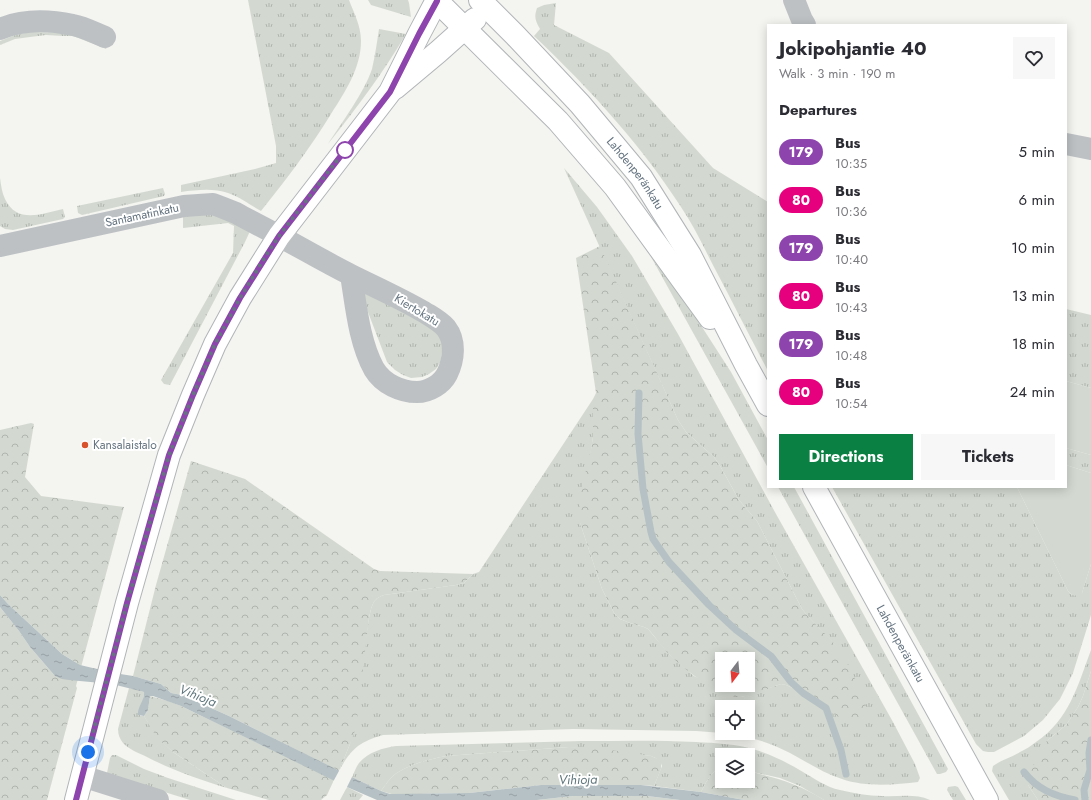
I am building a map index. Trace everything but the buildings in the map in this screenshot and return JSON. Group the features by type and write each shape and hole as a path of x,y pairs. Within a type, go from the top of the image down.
{"main road":[{"name":"Lahdenperänkatu","path":"437,0 558,121 615,187 746,365"},
{"path":"76,800 127,603 169,455 215,344 240,298 279,236 390,92 437,0"},
{"name":"Lahdenperänkatu","path":"488,3 515,35 580,104 641,177 690,255 767,403"},
{"path":"390,92 465,29 488,3"},
{"name":"Lahdenperänkatu","path":"815,488 987,800"}],"street":[{"path":"794,0 804,24"},
{"path":"0,29 10,24 41,21 74,25 105,37"},
{"path":"1067,144 1091,149"},
{"name":"Santamatinkatu","path":"0,246 184,206 202,204 221,206 279,236"},
{"name":"Kiertokatu","path":"279,236 351,275 407,302 437,320 446,328 452,340 453,350 451,364 447,375 439,383 430,389 419,392 406,391 394,387 384,381 374,370 361,332 351,275"},
{"path":"82,776 158,800"}],"green space":[{"path":"248,0 349,0 361,35 358,61 342,97 289,176 261,211 237,197 222,191 205,190 181,192 181,185 276,163 276,146"},
{"path":"368,0 408,0 411,17 371,5"},
{"path":"556,3 554,25 609,53 713,168 767,201 767,369 695,230 672,193 617,122 577,78 534,36 540,29 536,18 537,8"},
{"path":"379,29 406,34 369,90 328,144 364,88 372,69"},
{"path":"30,32 73,33 107,47 106,49 73,36 46,35 15,39 0,45 0,41 15,35"},
{"path":"564,168 597,207 632,256 678,334 776,514 893,722 915,764 920,778 918,782 880,785 851,782 828,774 790,753 755,739 755,700 715,700 715,732 574,729 383,735 368,740 356,747 339,771 350,744 369,618 375,601 384,595 464,583 473,574 479,572 593,399 593,437 580,523 602,589 614,613 620,619 648,629 669,654 694,676 715,685 715,692 731,692 742,697 781,684 795,689 838,649 802,609 757,521 739,500 719,464 714,457 686,432 678,420"},
{"path":"0,178 2,192 5,199 10,207 16,212 38,215 63,209 65,217 63,219 13,230 5,229 0,226"},
{"path":"163,188 165,194 164,196 82,215 78,213 77,206"},
{"path":"208,212 251,229 170,385 164,384 161,380 233,253 234,226 228,223 183,228 183,215"},
{"path":"600,246 678,420 686,432 714,457 719,464 739,500 757,521 802,609 833,642 841,653 858,684 863,697 867,716 864,722 856,724 843,720 795,689 786,685 781,684 744,697 732,696 723,693 721,692 755,692 755,652 715,652 715,689 693,675 676,661 648,629 620,619 614,613 602,589 580,523 580,495 593,437 593,399 596,393 576,258"},
{"path":"650,255 693,313 731,372 767,438 767,466"},
{"path":"365,293 435,329 443,341 441,361 436,369 422,377 411,378 395,370 387,362 363,299"},
{"path":"1067,309 1091,315 1091,388 1067,381"},
{"path":"1067,381 1091,388 1091,455 1067,448"},
{"path":"31,423 34,424 25,477 41,496 124,507 47,800 0,800 0,607 30,647 55,676 77,663 62,654 0,595 0,430"},
{"path":"1067,448 1091,455 1091,473 1067,465"},
{"path":"191,461 245,479 374,569 380,571 473,574 464,583 384,595 375,601 369,618 356,728 339,771 229,716 182,695 171,693 161,684 133,676 156,585"},
{"path":"1067,465 1091,473 1091,564 1082,593 1078,596 1072,595 1068,591 1017,488 1067,488"},
{"path":"779,488 795,488 948,769 946,772 937,774"},
{"path":"833,488 1017,488 1068,591 1072,595 1082,593 1091,564 1091,615 1073,673 1060,699 1043,720 1024,736 994,752 983,751 976,744"},
{"path":"1091,650 1091,671 1078,707 1066,725 1048,740 1028,785 1038,800 1009,800 992,771 993,766 1030,746 1057,723 1077,689"},
{"path":"1091,671 1091,800 1038,800 1028,785 1028,778 1043,745 1066,725 1078,707"},
{"path":"129,688 144,692 140,716 144,716 158,738 173,752 227,788 195,778 165,766 134,751 123,743 119,737 118,729"},
{"path":"150,696 181,706 334,780 327,795 321,800 269,800 227,788 173,752 157,738 144,716 148,710"},
{"path":"581,741 682,741 719,743 748,748 715,748 715,771 701,792 654,786 662,766 656,758 651,756 569,747 446,756 432,759 402,770 390,780 381,791 352,777 359,763 371,753 396,746"},
{"path":"569,747 597,748 651,756 661,762 661,769 654,786 541,785 469,793 395,795 381,791 396,774 402,770 432,759 446,756"},
{"path":"755,750 792,765 835,789 866,795 912,796 930,800 824,800 800,786 780,778 755,773"},
{"path":"112,755 116,755 144,769 168,778 236,800 190,800 107,774"},
{"path":"715,771 715,788 755,788 755,773 788,782 815,794 824,800 744,800 701,792"},
{"path":"347,787 363,795 359,800 340,800"},
{"path":"948,787 958,787 966,800 953,800 947,790"},
{"path":"573,796 647,796 680,800 537,800"}],"water":[{"path":"0,595 62,654 80,665 133,676 161,684 171,693 182,695 229,716 352,777 390,794 469,793 541,785 641,785 701,792 744,800 680,800 647,796 573,796 537,800 377,800 347,787 181,706 150,696 148,710 144,716 138,715 144,692 112,684 69,680 55,676 30,647 0,607"}],"pier":[{"path":"340,769 353,775 346,789 333,782"}],"waterway":[{"path":"639,393 638,434 643,489 653,539 669,562 709,605 736,630 771,656 791,682 803,693 826,708 841,750 846,774"},
{"path":"1085,800 1084,790 1090,770 1089,753 1091,740"},
{"path":"1024,772 1034,783 1046,791 1075,800"}],"bus line":[{"name":"179","path":"76,800 127,603 169,455 215,344 240,298 279,236 390,92 437,1"}],"place":[{"name":"Kansalaistalo","path":"85,445"}],"route":[{"path":"88,752 127,603 169,455 193,395 215,344 240,298 267,254 279,236 345,150"}],"water label":[{"name":"Vihioja","path":"198,695"},
{"name":"Vihioja","path":"578,779"}]}
